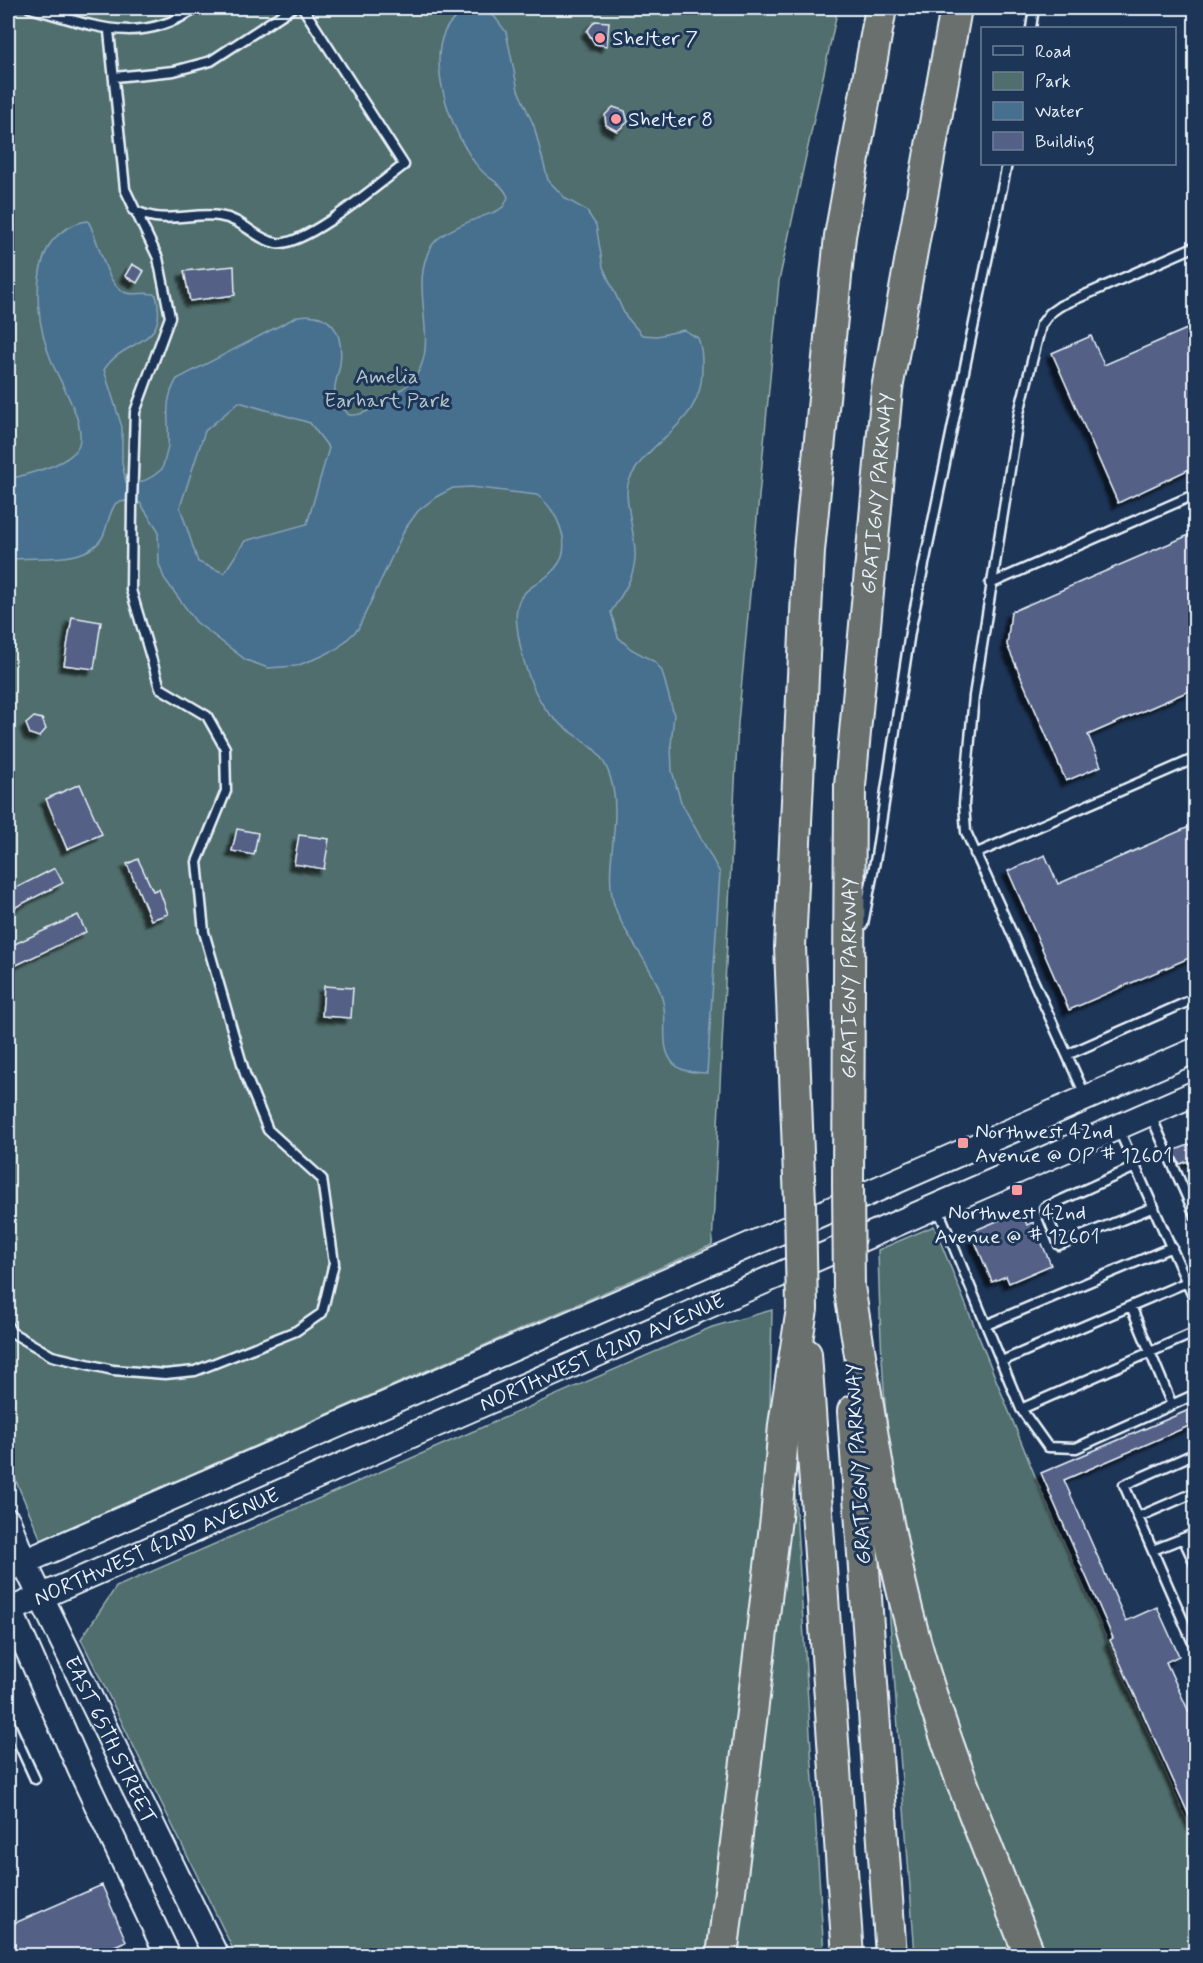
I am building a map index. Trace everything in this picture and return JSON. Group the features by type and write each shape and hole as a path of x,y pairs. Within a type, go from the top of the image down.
{"highway":[{"name":"GRATIGNY PARKWAY","path":"848,1956 802,1309 790,947 809,551 840,236 881,8"},
{"name":"GRATIGNY PARKWAY","path":"891,1956 853,1431 848,1184 850,786 887,389 956,8"},
{"path":"849,1287 893,1550 915,1639 939,1720 1030,1956"},
{"path":"722,1956 775,1530 784,1425 802,1309"}],"main road":[{"name":"NORTHWEST 42ND AVENUE","path":"16,1565 1196,1050"},
{"name":"NORTHWEST 42ND AVENUE","path":"8,1609 41,1597 1196,1093"},
{"path":"1093,1094 1117,1127"},
{"name":"EAST 65TH STREET","path":"8,1521 16,1565 41,1597 216,1956"},
{"name":"EAST 65TH STREET","path":"8,1609 81,1772 168,1956"}],"lane":[{"path":"30,8 109,31 154,28 196,8"},
{"path":"115,77 174,71 211,61 292,8"},
{"path":"133,210 156,217 216,215 236,219 258,235 277,243 296,241 319,228 404,165 303,8"},
{"path":"1030,27 1034,8"},
{"path":"8,1326 11,1332 52,1356 113,1370 165,1374 195,1371 296,1331 322,1313 334,1263 322,1179 268,1131 245,1074 204,932 197,862 226,791 225,748 207,716 160,688 131,590 135,412 170,317 158,258 133,210 125,189 109,31"},
{"path":"861,933 876,856 910,633 1007,165"},
{"path":"1093,1094 1069,1054 966,832 964,804 974,696 1019,413 1041,325 1050,313 1060,306 1196,246"},
{"path":"990,584 1196,494"},
{"path":"975,854 1196,758"},
{"path":"848,998 859,943"},
{"path":"1069,1054 1196,998"},
{"path":"1149,1113 1193,1201 1196,1217"},
{"path":"1117,1127 1196,1302"},
{"path":"1135,1167 1044,1208 1059,1245 1154,1207"},
{"path":"937,1205 1021,1408 1048,1447 1076,1448 1196,1394"},
{"path":"986,1325 1172,1247"},
{"path":"1002,1361 1187,1282"},
{"path":"1131,1306 1172,1404"},
{"path":"1021,1408 1196,1332"},
{"path":"1196,1453 1124,1485 1196,1650"},
{"path":"1138,1517 1196,1492"},
{"path":"1153,1550 1196,1533"},
{"path":"1183,1538 1196,1566"},
{"path":"8,1720 35,1779"}],"green space":[{"name":"Amelia Earhart Park","path":"8,8 838,8 779,281 738,723 712,1245 41,1540 8,1462"},
{"path":"934,1226 1035,1476 1195,1839 1195,1955 1047,1955 1016,1889 990,1820 950,1704 910,1563 895,1490 885,1401 878,1250"},
{"path":"772,1310 769,1457 714,1955 236,1955 81,1639 116,1587 712,1327"},
{"path":"793,1463 824,1955 731,1956"},
{"path":"886,1567 1023,1955 915,1955"}],"water":[{"path":"478,9 494,16 506,32 518,90 534,126 548,180 566,199 586,210 596,225 603,267 625,315 642,335 657,336 684,330 698,338 700,346 702,369 700,388 694,404 685,418 638,466 629,481 627,497 635,549 634,566 627,586 611,612 618,637 631,649 655,662 662,671 674,715 671,745 672,771 681,802 720,873 707,1073 680,1069 669,1057 666,1050 664,1010 659,988 616,910 611,883 615,802 608,772 595,750 547,711 531,682 523,659 516,612 519,602 523,594 545,578 559,563 564,545 560,526 555,516 537,495 471,487 453,488 436,497 418,511 405,529 358,629 338,648 296,666 268,668 246,660 196,622 164,578 159,564 158,530 140,503 125,501 116,503 102,538 94,547 83,553 58,558 8,560 8,477 14,478 56,464 71,456 80,442 80,431 73,408 53,365 43,336 38,304 40,272 50,244 72,226 88,221 107,271 117,287 132,294 156,295 159,312 157,324 151,333 113,359 104,370 122,427 122,463 126,482 136,483 146,480 162,469 168,445 168,404 177,379 298,316 319,317 333,326 340,343 341,353 335,391 338,401 349,415 368,411 414,379 423,360 425,344 422,275 433,244 453,229 497,211 504,206 508,197 501,187 475,163 449,113 439,69 440,48 446,30 458,16","holes":["239,402 310,423 329,448 307,524 245,541 224,573 198,562 180,507 205,431"]}],"building":[{"name":"Shelter 7","path":"595,21 609,22 607,46 595,44 587,31"},
{"name":"Shelter 8","path":"613,107 625,111 628,122 617,131 606,125 605,115"},
{"path":"132,264 144,271 137,283 125,276"},
{"path":"234,266 235,295 190,301 184,271"},
{"path":"1196,325 1196,466 1118,503 1052,353 1091,336 1104,365"},
{"path":"1196,532 1196,688 1088,735 1101,766 1066,781 1007,645 1011,612"},
{"path":"72,617 101,622 94,669 64,665"},
{"path":"34,717 42,719 46,729 39,737 30,734 26,724"},
{"path":"80,784 102,834 67,849 46,799"},
{"path":"1196,824 1196,955 1069,1010 1008,871 1045,855 1058,884"},
{"path":"237,829 258,833 254,855 232,851"},
{"path":"299,835 329,839 324,869 294,864"},
{"path":"138,859 153,891 159,889 168,914 151,920 127,864"},
{"path":"55,868 63,883 8,911 8,892"},
{"path":"78,915 86,932 8,969 8,947"},
{"path":"324,986 353,988 351,1018 322,1016"},
{"path":"1196,1142 1196,1158 1180,1164 1173,1151"},
{"path":"1021,1211 1027,1225 1033,1222 1051,1265 1009,1283 1006,1276 992,1282 971,1232"},
{"path":"1196,1407 1196,1423 1064,1480 1126,1621 1157,1607 1179,1656 1166,1662 1189,1712 1196,1709 1196,1831 1110,1640 1113,1638 1041,1473"},
{"path":"102,1885 126,1941 103,1951 105,1956 8,1956 8,1926"}],"place":[{"name":"Shelter 7","path":"600,38"},
{"name":"Shelter 8","path":"616,119"},
{"name":"Northwest 42nd Avenue @ OP # 12601","path":"963,1143"},
{"name":"Northwest 42nd Avenue @ # 12601","path":"1017,1190"}]}
